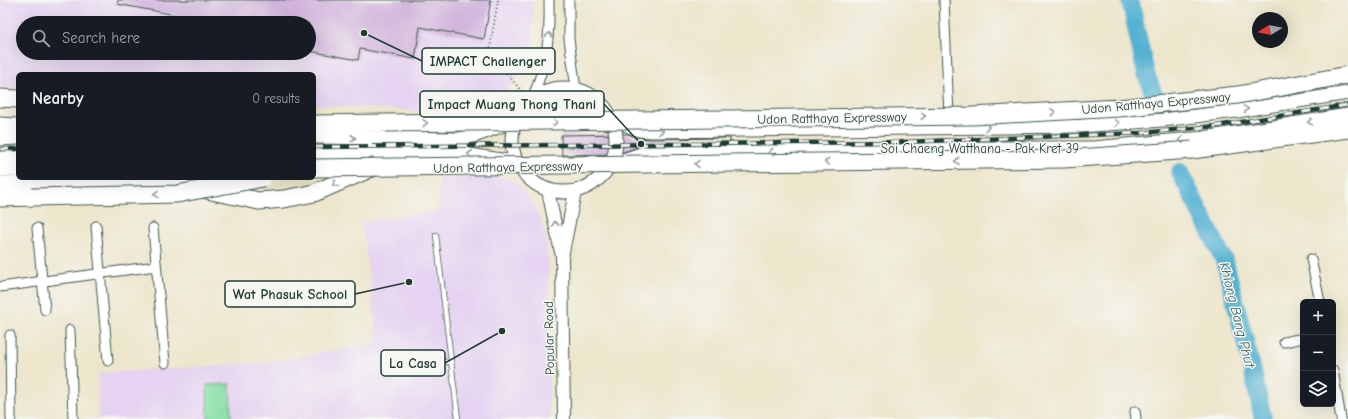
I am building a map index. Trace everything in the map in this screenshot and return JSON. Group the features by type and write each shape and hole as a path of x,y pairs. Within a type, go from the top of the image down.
{"highway":[{"name":"Udon Ratthaya Expressway","path":"316,124 949,116 1119,108 1238,96 1348,75"},
{"path":"0,98 16,99"},
{"path":"0,106 16,107"},
{"path":"0,126 16,127"},
{"name":"Udon Ratthaya Expressway","path":"316,165 1064,159 1192,150 1348,129"},
{"path":"0,185 169,182 259,201 284,199 314,193 410,152"},
{"path":"0,168 16,168"},
{"path":"0,198 177,194 252,180"}],"main road":[{"name":"Soi Chaeng Watthana - Pak Kret 39","path":"560,88 576,89 597,100 611,118 616,133 616,149 611,164 602,177 590,186 575,192 562,193 548,191 530,180 517,163 512,142 516,121 522,109 532,99 545,91 560,88"},
{"name":"Soi Chaeng Watthana - Pak Kret 39","path":"611,118 627,126 652,131 1080,126 1162,120 1237,111 1348,93"},
{"name":"Soi Chaeng Watthana - Pak Kret 39","path":"611,164 647,152 749,152 938,148 1093,148 1204,138 1348,115"},
{"path":"316,138 459,138 477,135 516,121"},
{"path":"0,139 16,138"},
{"path":"316,165 410,152 469,154 517,163"},
{"path":"0,158 16,157"}],"street":[{"path":"532,99 543,70 548,48 549,0"},
{"path":"569,0 570,39 576,89"},
{"path":"944,0 949,116"},
{"path":"548,191 562,257"},
{"path":"562,257 575,192"},
{"path":"96,226 108,361"},
{"path":"37,228 45,310"},
{"path":"153,228 165,363"},
{"name":"Popular Road","path":"562,257 564,419"},
{"path":"1311,259 1319,299"},
{"path":"0,287 156,266"},
{"path":"70,330 73,419"},
{"path":"10,335 12,419"},
{"path":"1284,342 1300,339"},
{"path":"1333,371 1341,419"}],"lane":[{"path":"436,235 458,419"},
{"path":"417,360 450,362"}],"path":[{"path":"498,0 488,54 540,112"}],"shaded area":[{"path":"0,0 533,0 533,59 487,115 316,105 316,72 16,72 16,88 0,87"},
{"path":"498,176 518,184 535,207 547,237 549,271 549,419 98,419 98,373 264,363 378,343 362,222 440,210 438,178"}],"green space":[{"path":"230,384 231,419 208,419 207,385"}],"building":[{"path":"118,0 491,0 484,39 420,27 415,59 360,49 358,60 316,52 316,16 181,16 117,4"},
{"path":"628,134 638,138 651,139 730,138 730,144 647,144 617,154 562,155 561,135"}],"waterway":[{"name":"Khlong Bang Phut","path":"1130,0 1146,74 1154,95"},
{"name":"Khlong Bang Phut","path":"1180,172 1225,262 1252,368 1263,419"}],"railway":[{"path":"316,147 902,142 1141,133 1216,126 1348,105"},
{"path":"0,149 16,149"}],"place":[{"name":"IMPACT Challenger","path":"364,33"},
{"name":"Impact Muang Thong Thani","path":"641,144"},
{"name":"Wat Phasuk School","path":"409,282"},
{"name":"La Casa","path":"502,331"}]}
